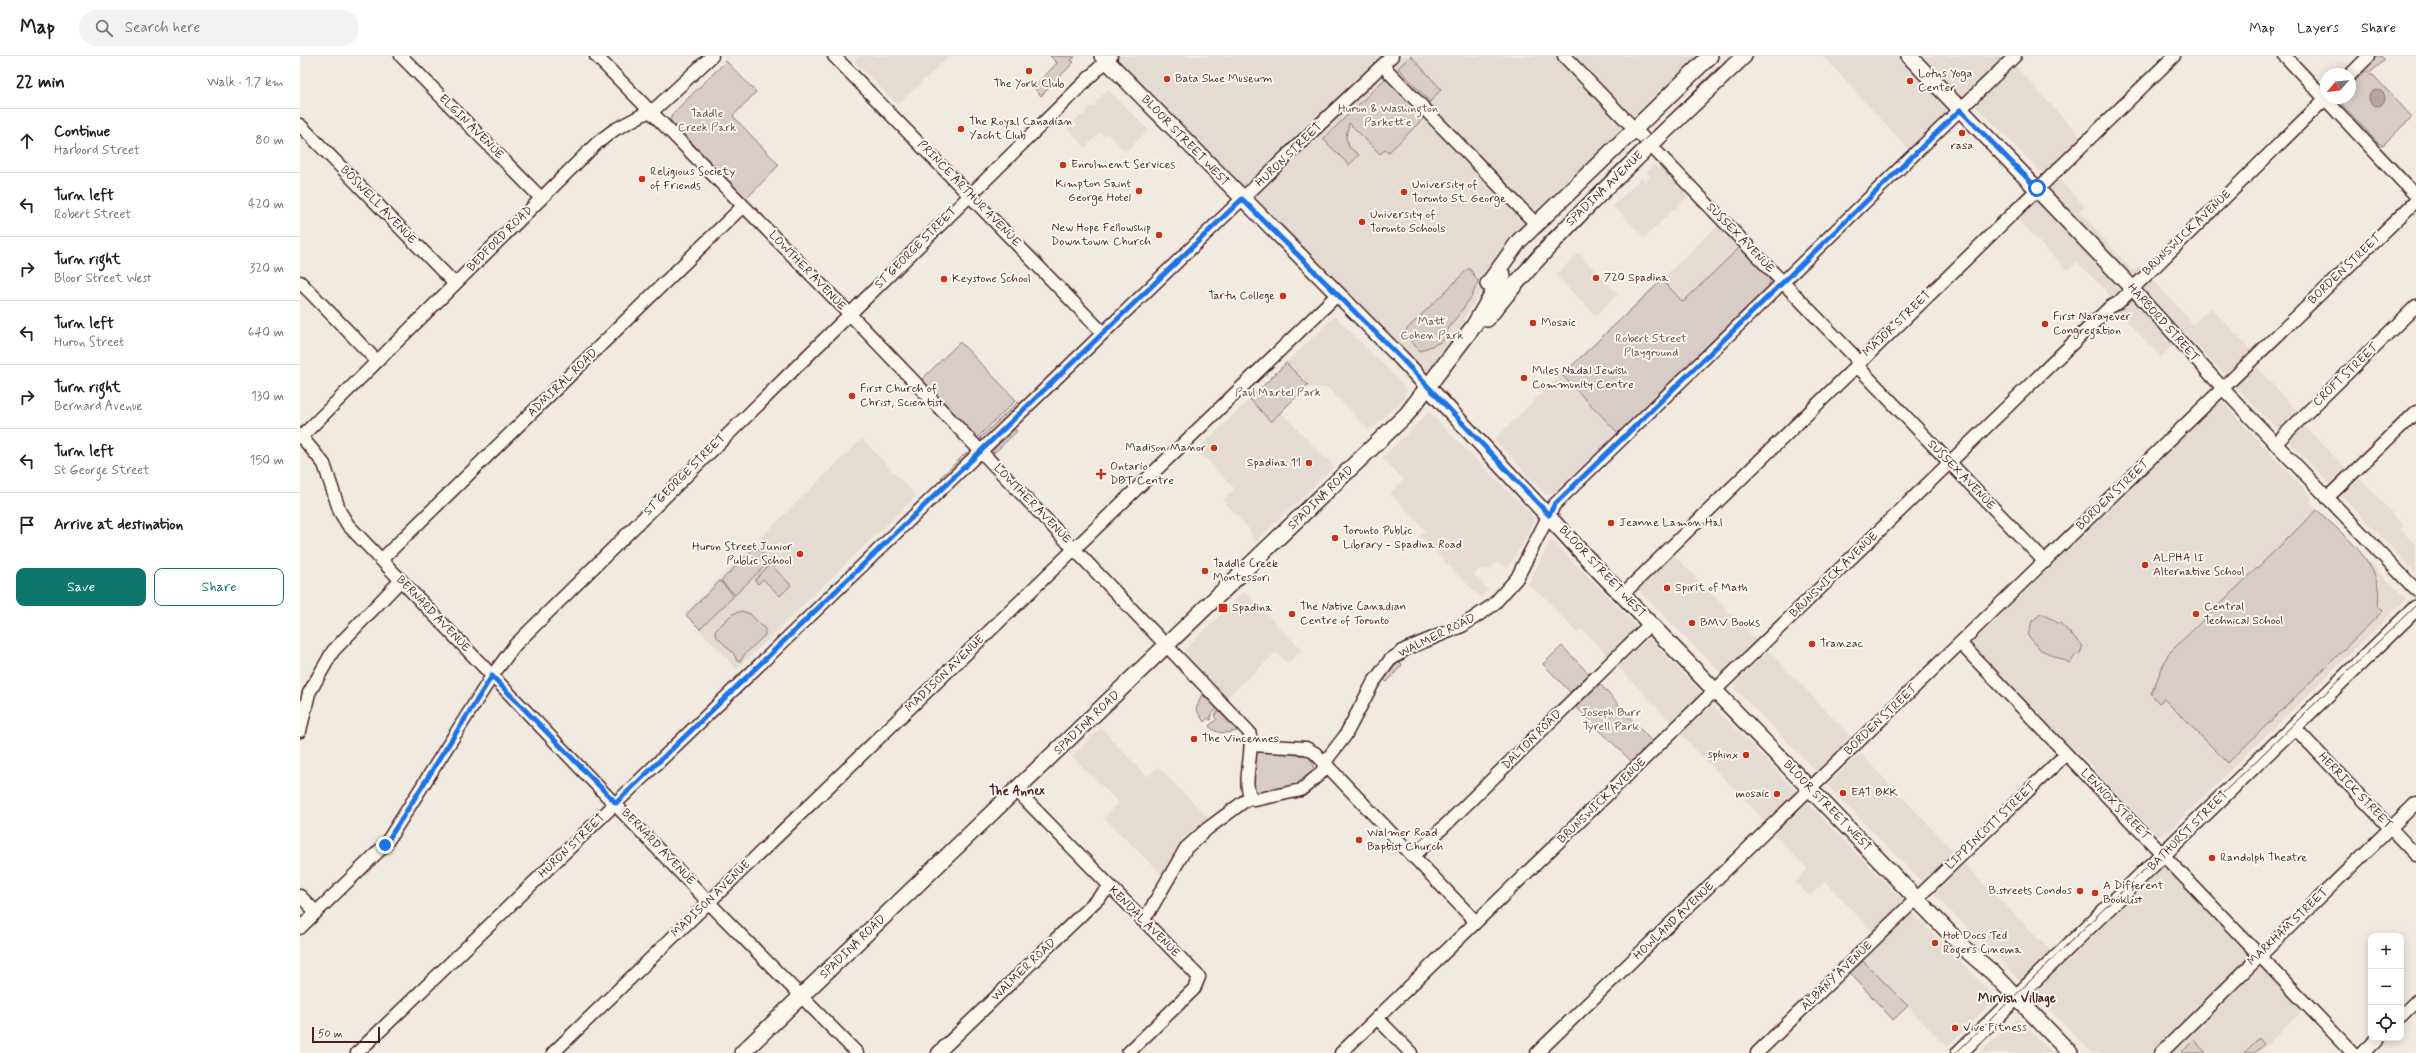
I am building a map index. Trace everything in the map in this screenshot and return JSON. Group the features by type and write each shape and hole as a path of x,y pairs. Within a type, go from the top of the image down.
{"main road":[{"name":"SPADINA AVENUE","path":"1428,388 1473,327 1485,322 1519,242 1710,56"},
{"name":"SPADINA AVENUE","path":"1473,327 1472,313 1504,277 1561,233 1744,56"},
{"name":"HARBORD STREET","path":"1909,56 2132,288"},
{"name":"BLOOR STREET WEST","path":"1107,58 1242,199 1428,388 1650,624 1966,950 2017,998 2070,1053"},
{"name":"SPADINA ROAD","path":"742,1053 1017,791 1407,414 1428,388"},
{"name":"BATHURST STREET","path":"1959,1053 2416,608"}],"street":[{"name":"ELGIN AVENUE","path":"401,56 541,198"},
{"name":"LOWTHER AVENUE","path":"596,56 744,206 1075,548 1249,732 1252,745"},
{"name":"BEDFORD ROAD","path":"300,437 598,143 614,130 650,111 678,90 712,56"},
{"name":"PRINCE ARTHUR AVENUE","path":"834,56 1104,333"},
{"name":"HURON STREET","path":"357,1053 1392,56"},
{"name":"SUSSEX AVENUE","path":"1564,56 1782,282 1858,363 1861,370 2045,562"},
{"name":"WALMER ROAD","path":"1250,797 1255,800 1263,799 1301,790 1311,783 1326,766 1328,758 1345,736 1373,683 1390,660 1406,649 1462,626 1493,605 1517,578 1554,505 2015,56"},
{"name":"MAJOR STREET","path":"1622,595 2037,188 2174,56"},
{"path":"2285,56 2320,92"},
{"path":"2356,69 2369,56"},
{"name":"ST GEORGE STREET","path":"300,928 385,845 492,676 515,645 1107,58"},
{"path":"1383,66 1536,224"},
{"name":"BRUNSWICK AVENUE","path":"1341,1053 1378,1019 1949,462 2104,313 2118,303 2320,104"},
{"path":"2332,104 2416,196"},
{"name":"BOSWELL AVENUE","path":"300,125 455,284"},
{"name":"BORDEN STREET","path":"1810,789 2416,201"},
{"name":"ADMIRAL ROAD","path":"382,559 744,206"},
{"path":"300,282 377,361"},
{"name":"HARBORD STREET","path":"2132,288 2223,389 2416,590"},
{"name":"MADISON AVENUE","path":"553,1053 1337,295"},
{"name":"CROFT STREET","path":"2275,444 2416,306"},
{"path":"2327,498 2416,412"},
{"name":"BERNARD AVENUE","path":"300,437 324,464 344,519 492,676 857,1053"},
{"path":"300,731 309,693 333,651 401,580"},
{"name":"DALTON ROAD","path":"1413,857 1650,624"},
{"name":"LENNOX STREET","path":"1960,644 2352,1053"},
{"name":"HERRICK STREET","path":"2294,727 2416,855"},
{"path":"1142,920 1149,912 1186,848 1207,829 1250,797 1246,789 1252,745 1306,748 1315,753 1476,922"},
{"name":"LIPPINCOTT STREET","path":"1917,899 2066,754"},
{"name":"HOWLAND AVENUE","path":"1537,1053 1810,789"},
{"name":"KENDAL AVENUE","path":"1017,791 1197,975 1199,980 1194,988 1128,1053"},
{"name":"MARKHAM STREET","path":"2160,1053 2416,803"},
{"name":"WALMER ROAD","path":"938,1053 1110,887"},
{"path":"300,896 316,912"},
{"name":"ALBANY AVENUE","path":"1757,1053 1917,899"},
{"path":"2404,1013 2416,1001"},
{"path":"1378,1019 1411,1053"},
{"path":"2363,1053 2375,1041"}],"shaded area":[{"path":"859,56 949,56 898,105 854,61"},
{"name":"University of Toronto St. George","path":"1112,56 1702,56 1516,238 1465,316 1462,333 1427,377"},
{"path":"1823,56 1999,56 2002,59 1967,92 1913,154"},
{"path":"2015,66 2080,136 2044,172 2041,172 1977,107 1977,102"},
{"path":"1108,89 1148,130 1125,152 1107,133 1103,136 1100,133 1085,147 1067,128 1080,116 1083,117 1090,106 1092,108 1097,104 1095,102"},
{"path":"2374,90 2380,90 2385,95 2383,104 2380,106 2374,106 2369,101 2369,95"},
{"path":"1654,165 1658,169 1661,166 1689,195 1644,238 1613,206 1641,178 1645,182 1651,177 1647,172"},
{"path":"2058,178 2084,206 2079,211 2133,271 2140,265 2193,324 2211,308 2261,361 2256,366 2302,417 2299,420 2354,477 2357,475 2403,525 2400,529 2416,545 2416,573 2186,334 2160,357 2124,318 2106,291 2077,262 2067,270 2016,218"},
{"path":"1719,224 1770,277 1769,288 1554,494 1546,495 1494,439"},
{"path":"1578,253 1618,294 1596,316 1556,275"},
{"path":"1335,316 1407,389 1404,398 1370,431 1328,388 1307,387 1308,385 1286,363"},
{"path":"1250,399 1271,422 1281,412 1334,467 1255,542 1247,526 1223,500 1235,489 1197,450"},
{"name":"Central Technical School","path":"2221,401 2312,498 2310,502 2317,510 2406,599 2165,834 2158,836 2095,772 2093,765 2068,745 1974,648 1972,643"},
{"path":"1429,412 1534,518 1520,548 1507,568 1497,562 1490,570 1480,569 1474,575 1488,590 1481,598 1420,536 1426,531 1390,493 1404,480 1382,458"},
{"name":"Huron Street Junior Public School","path":"862,439 916,496 737,669 684,613"},
{"path":"1550,541 1554,542 1637,627 1608,656 1582,629 1577,633 1547,599 1528,585"},
{"path":"1673,554 1757,641 1722,674 1639,591 1639,586"},
{"path":"1244,591 1302,650 1288,663 1276,652 1227,698 1186,655 1185,650"},
{"path":"1649,638 1701,692 1699,698 1672,723 1618,667"},
{"path":"1768,651 1853,738 1818,773 1735,689 1735,684"},
{"path":"1713,706 1796,791 1795,796 1767,823 1681,734"},
{"path":"1101,728 1147,777 1158,767 1208,818 1182,839 1162,875 1104,818 1119,803 1072,756"},
{"path":"1860,753 1954,852 1923,883 1827,785"},
{"path":"1807,803 1904,902 1873,932 1825,882 1810,896 1795,882 1808,869 1774,834"},
{"path":"2163,855 2307,1006 2259,1053 2092,1053 1934,894 1964,864 2058,958"},
{"path":"1913,913 1996,998 1947,1047 1863,961"},
{"path":"2017,1018 2052,1053 1979,1053 1990,1043"}],"green space":[{"path":"1050,56 1075,57 1071,60 1074,62 1041,96 1034,87 1057,63"},
{"path":"1411,56 1441,89 1430,102 1398,68"},
{"path":"2377,56 2381,56 2385,60 2371,72 2360,72"},
{"name":"Taddle Creek Park","path":"726,61 756,92 733,116 779,165 746,199 670,120 673,113"},
{"path":"2362,74 2373,75 2412,117 2383,145 2378,143 2342,104 2356,104 2356,80"},
{"name":"Huron & Washington Parkette","path":"1386,78 1425,117 1388,153 1385,150 1380,154 1349,123 1346,137 1349,147 1359,155 1349,165 1323,139"},
{"name":"Robert Street Playground","path":"1740,247 1769,276 1770,281 1768,288 1619,434 1562,375 1662,280 1683,302"},
{"name":"Matt Cohen Park","path":"1469,268 1478,281 1472,296 1449,328 1443,341 1420,351 1403,333"},
{"path":"960,342 1016,400 977,438 921,380"},
{"name":"Paul Martel Park","path":"1286,363 1308,385 1271,422 1250,399"},
{"path":"1018,402 1021,404 983,441 980,438"},
{"path":"1015,429 1017,431 993,454 994,449"},
{"path":"967,452 967,456 943,480 941,477"},
{"path":"2317,510 2350,541 2369,564 2375,577 2378,591 2378,606 2383,611 2228,763 2164,699 2159,703 2151,694 2168,654"},
{"path":"756,546 770,561 735,595 721,581"},
{"path":"770,564 791,585 780,596 763,579 758,584 755,580"},
{"path":"720,581 734,596 700,629 686,615"},
{"path":"742,611 750,614 765,629 765,635 744,655 741,661 737,661 734,654 716,636 715,631 732,614"},
{"path":"2041,614 2054,620 2058,624 2060,623 2083,646 2079,655 2076,654 2070,663 2041,650 2028,636 2032,621"},
{"path":"1562,646 1589,674 1570,692 1543,664"},
{"path":"1400,661 1402,665 1387,682 1383,679"},
{"name":"Joseph Burr Tyrell Park","path":"1600,684 1652,742 1632,762 1576,707"},
{"path":"1202,694 1217,709 1210,716 1212,719 1210,720 1208,718 1204,722 1196,709"},
{"path":"1218,711 1237,731 1225,733 1218,732 1209,726 1217,719 1214,716"},
{"path":"1260,751 1307,756 1313,762 1314,771 1304,784 1259,795 1253,790 1256,755"},
{"path":"1863,961 1908,1006 1893,1020 1850,973"},
{"path":"2259,1038 2264,1044 2255,1053 2244,1053"},
{"path":"2194,1040 2206,1053 2181,1053"}],"tram line":[{"path":"1523,262 1545,237 1730,56"},
{"path":"1539,234 1550,224"},
{"path":"1956,1053 2416,605"}],"place":[{"name":"The York Club","path":"1029,71"},
{"name":"Bata Shoe Museum","path":"1167,79"},
{"name":"Lotus Yoga Center","path":"1910,81"},
{"name":"The Royal Canadian Yacht Club","path":"961,129"},
{"name":"rasa","path":"1962,133"},
{"name":"Enrolment Services","path":"1063,165"},
{"name":"Religious Society of Friends","path":"642,179"},
{"name":"Kimpton Saint George Hotel","path":"1139,191"},
{"name":"University of Toronto St. George","path":"1404,192"},
{"name":"University of Toronto Schools","path":"1362,222"},
{"name":"New Hope Fellowship Downtown Church","path":"1159,235"},
{"name":"720 Spadina","path":"1596,278"},
{"name":"Keystone School","path":"944,279"},
{"name":"Tartu College","path":"1283,296"},
{"name":"Mosaic","path":"1533,323"},
{"name":"First Narayever Congregation","path":"2045,324"},
{"name":"Miles Nadal Jewish Community Centre","path":"1524,378"},
{"name":"First Church of Christ, Scientist","path":"852,396"},
{"name":"Madison Manor","path":"1214,448"},
{"name":"Spadina 11","path":"1309,463"},
{"name":"Ontario DBT Centre","path":"1101,474"},
{"name":"Jeanne Lamon Hal","path":"1611,523"},
{"name":"Toronto Public Library - Spadina Road","path":"1335,538"},
{"name":"Huron Street Junior Public School","path":"800,554"},
{"name":"ALPHA II Alternative School","path":"2145,565"},
{"name":"Taddle Creek Montessori","path":"1205,571"},
{"name":"Spirit of Math","path":"1667,588"},
{"name":"Spadina","path":"1223,608"},
{"name":"The Native Canadian Centre of Toronto","path":"1292,614"},
{"name":"Central Technical School","path":"2196,614"},
{"name":"BMV Books","path":"1692,623"},
{"name":"Tranzac","path":"1812,644"},
{"name":"The Vincennes","path":"1194,739"},
{"name":"sphinx","path":"1746,755"},
{"name":"EAT BKK","path":"1843,793"},
{"name":"mosaic","path":"1777,794"},
{"name":"Walmer Road Baptist Church","path":"1359,840"},
{"name":"Randolph Theatre","path":"2212,858"},
{"name":"B.streets Condos","path":"2080,891"},
{"name":"A Different Booklist","path":"2095,893"},
{"name":"Hot Docs Ted Rogers Cinema","path":"1935,943"},
{"name":"Vive Fitness","path":"1955,1028"}],"district":[{"name":"The Annex","path":"1017,791"},
{"name":"Mirvish Village","path":"2017,998"}],"route":[{"path":"385,845 492,676 616,803 1242,199 1401,358 1448,410 1549,515 1554,505 1960,110 2037,188"}]}
